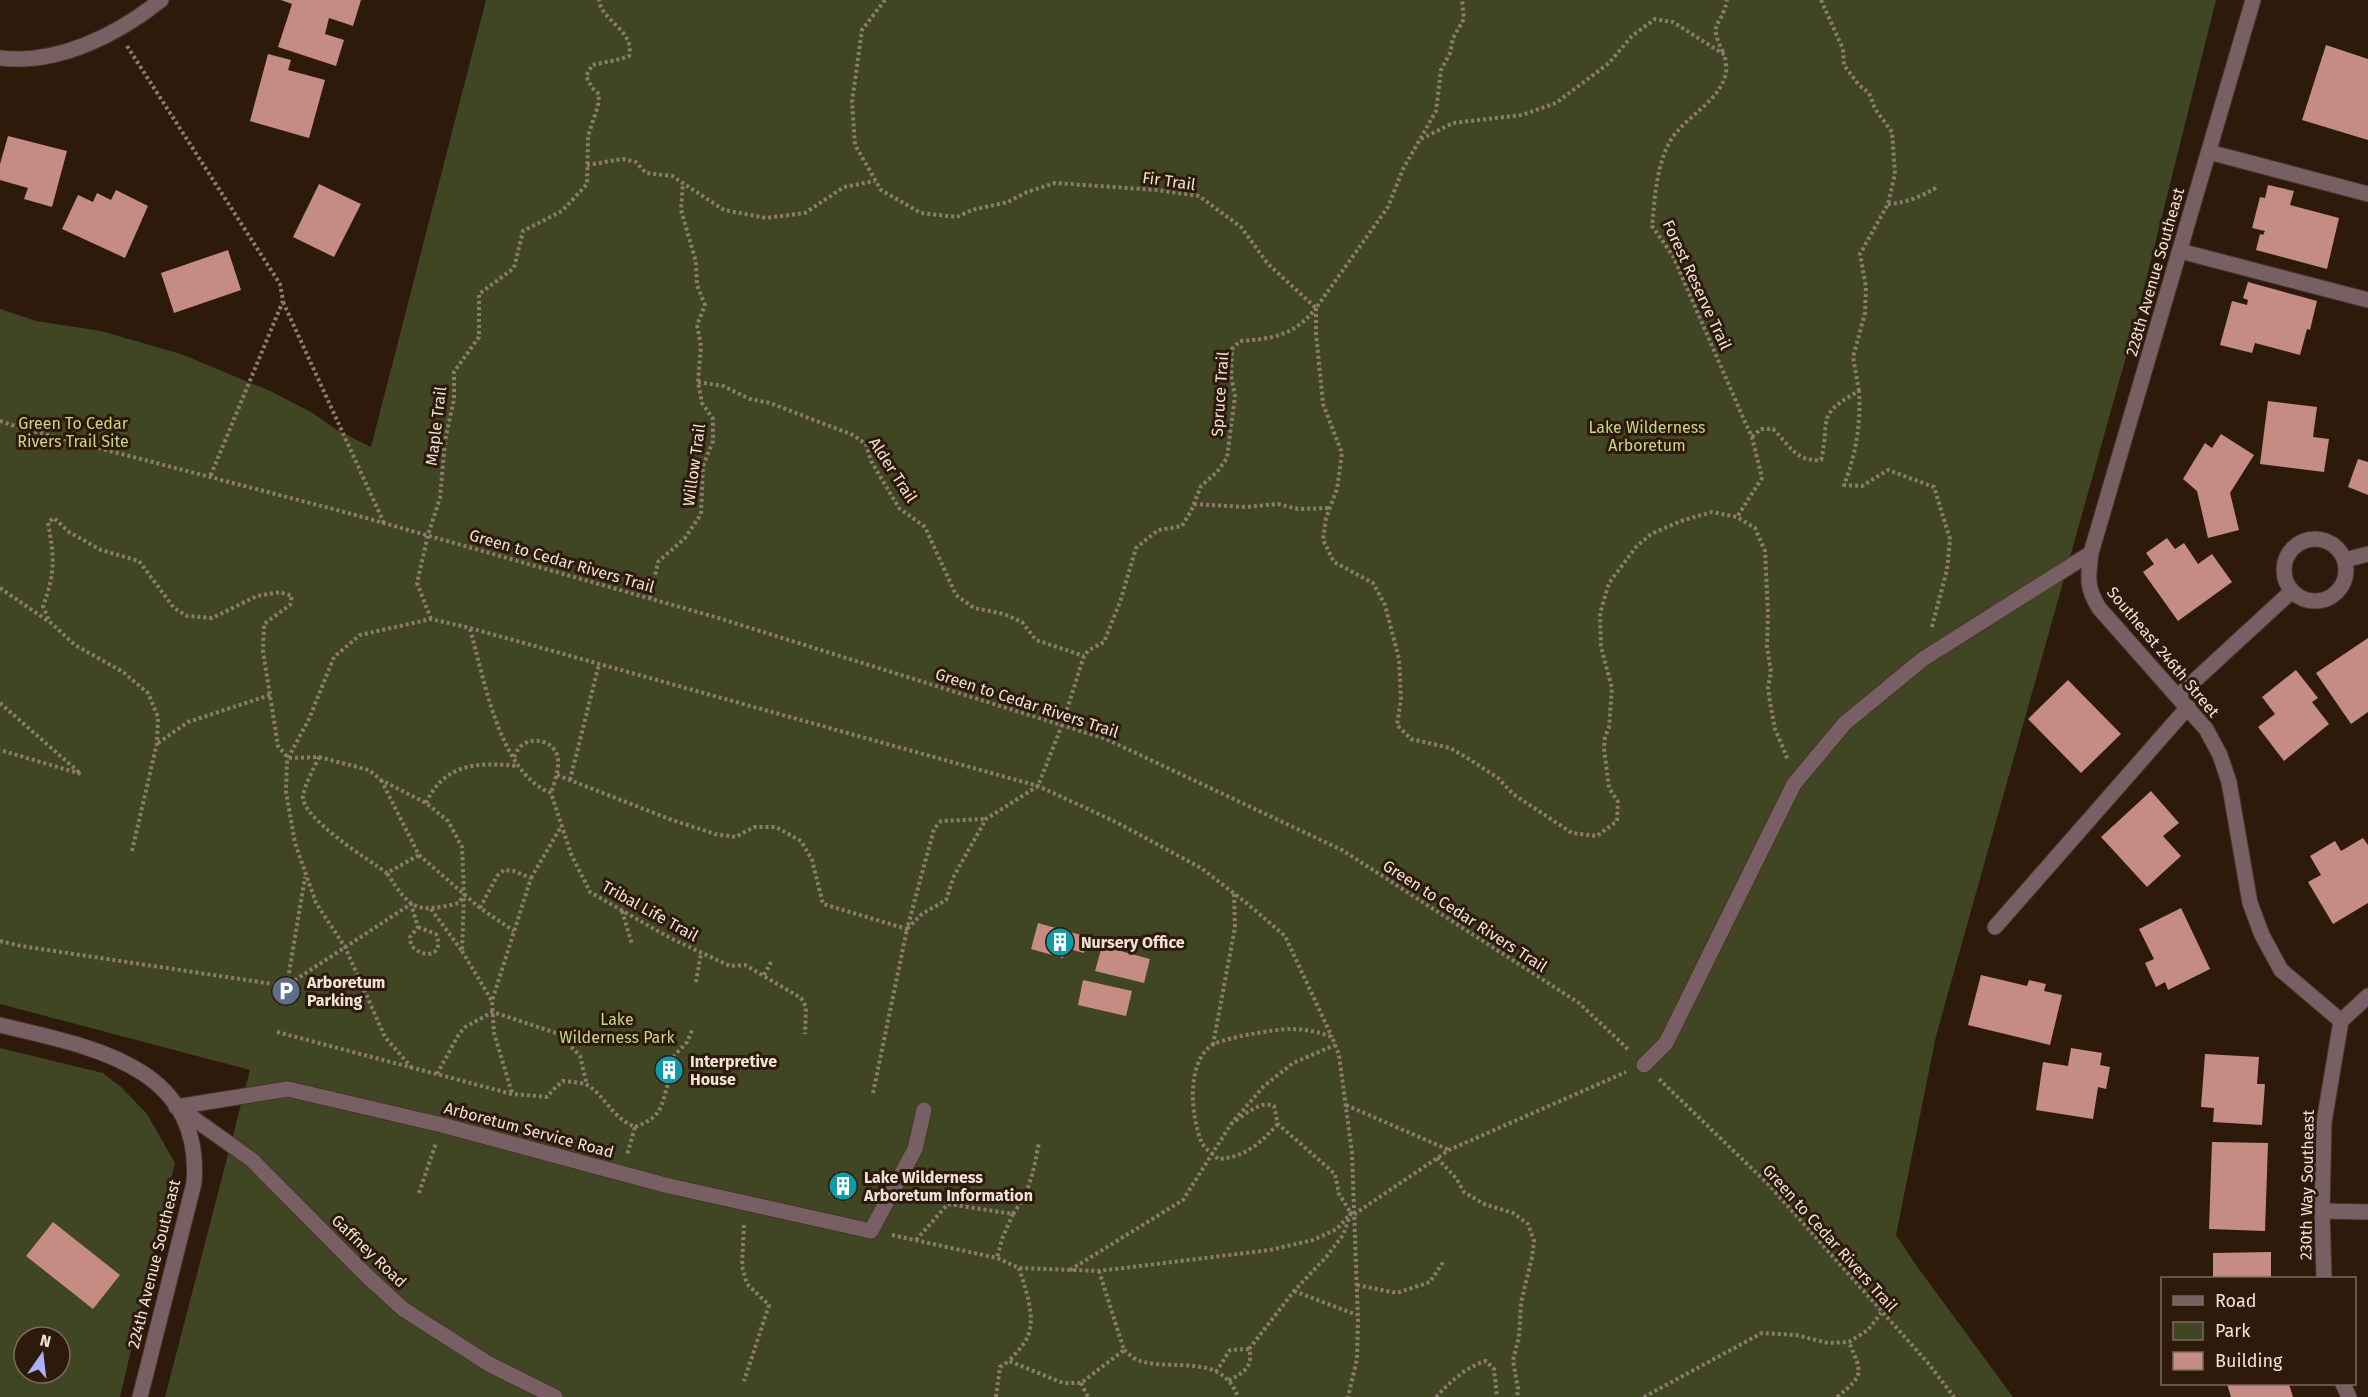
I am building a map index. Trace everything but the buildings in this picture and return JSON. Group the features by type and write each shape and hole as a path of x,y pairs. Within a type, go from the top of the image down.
{"street":[{"path":"0,58 17,60 61,54 117,30 161,0"},
{"name":"228th Avenue Southeast","path":"2091,553 2253,0"},
{"path":"2208,153 2368,194"},
{"path":"2180,251 2368,300"},
{"path":"2317,539 2329,542 2339,549 2345,560 2347,572 2344,583 2337,593 2326,600 2314,601 2302,598 2292,591 2286,581 2284,569 2287,557 2294,547 2305,540 2317,539"},
{"path":"1644,1065 1666,1043 1794,784 1845,723 1923,659 2091,553"},
{"name":"Southeast 246th Street","path":"2091,553 2087,582 2099,608 2183,701 2206,729 2220,755 2229,782 2250,903 2262,934 2282,970 2341,1021"},
{"path":"2345,560 2368,554"},
{"path":"1995,927 2183,701 2292,591"},
{"path":"2341,1021 2368,996"},
{"name":"230th Way Southeast","path":"2324,1277 2322,1211 2324,1122 2341,1021"},
{"path":"0,1025 94,1048 143,1072 176,1107"},
{"name":"Arboretum Service Road","path":"176,1107 288,1089 442,1125 621,1174 870,1231"},
{"name":"224th Avenue Southeast","path":"140,1397 194,1183 193,1143 176,1107"},
{"name":"Gaffney Road","path":"176,1107 252,1160 403,1309 489,1364 555,1397"},
{"path":"870,1231 915,1149 924,1110"},
{"path":"2322,1211 2368,1212"}],"path":[{"name":"Maple Trail","path":"430,619 417,583 428,535 440,498 445,441 454,399 454,372 479,337 479,294 514,268 523,231 561,211 587,184 588,136 598,106 599,94 592,88 586,76 587,71 592,64 621,60 629,56 631,49 626,36 614,22 604,15 599,0"},
{"name":"Fir Trail","path":"885,0 862,30 852,102 855,146 881,190 921,213 957,217 972,210 1008,202 1027,192 1055,183 1157,190 1199,196 1241,227 1268,264 1316,308"},
{"path":"1462,0 1464,19 1452,38 1450,53 1441,70 1436,111 1403,169 1388,207 1316,308 1316,333 1323,404 1342,453 1336,489 1323,540 1334,561 1372,583 1385,605 1398,659 1401,699 1397,725 1411,739 1449,748 1469,759 1498,778 1513,794 1572,832 1597,836 1617,821 1618,802 1609,789 1604,748 1605,736 1610,727 1612,688 1601,647 1600,613 1609,583 1636,547 1651,534 1680,521 1712,512 1737,517 1755,528 1765,551 1767,647 1771,672 1768,687 1775,729 1786,754 1794,784"},
{"name":"Forest Reserve Trail","path":"1727,0 1714,28 1717,41 1725,55 1726,73 1714,96 1677,130 1668,145 1658,171 1652,226 1673,256 1752,437 1762,478 1737,517"},
{"path":"1821,0 1839,41 1844,65 1858,84 1869,93 1875,109 1892,132 1895,174 1888,204 1860,254 1866,287 1865,313 1853,357 1861,419 1855,436 1855,456 1844,485 1862,486 1888,470 1934,487 1950,539 1947,570 1931,627 1930,653 1923,659"},
{"path":"1421,139 1453,123 1522,115 1556,103 1609,63 1632,36 1655,19 1673,22 1723,53"},
{"path":"117,30 280,284 283,301 384,523"},
{"path":"587,165 622,159 636,162 646,173 672,176 724,210 766,218 805,213 844,187 875,181"},
{"name":"Willow Trail","path":"650,598 658,562 685,538 701,514 703,466 713,441 713,419 702,403 698,382 701,346 697,325 705,305 697,285 696,262 681,210 683,183"},
{"path":"1888,204 1899,204 1912,197 1929,193 1938,186"},
{"path":"210,477 283,301"},
{"name":"Spruce Trail","path":"1084,656 1089,650 1104,642 1130,572 1136,548 1158,530 1182,526 1201,486 1217,472 1227,458 1235,396 1232,350 1240,341 1269,339 1292,330 1307,320 1316,308"},
{"name":"Alder Trail","path":"698,382 723,386 750,399 770,403 853,435 866,444 871,461 899,508 925,528 956,595 974,608 1004,614 1022,622 1036,639 1084,656"},
{"path":"1752,437 1761,429 1773,429 1797,455 1807,461 1821,460 1825,444 1826,417 1836,404 1859,391"},
{"name":"Green to Cedar Rivers Trail","path":"0,421 384,523 650,598 1106,739 1341,850 1579,1003 1768,1184 1928,1363 1954,1397"},
{"path":"1194,504 1233,507 1278,504 1298,509 1330,508"},
{"path":"49,621 43,606 52,583 54,559 48,522 54,518 69,532 101,550 139,561 174,608 187,616 212,618 257,596 280,592 292,596 290,605 264,624 263,651 278,746 288,758"},
{"path":"0,588 49,621 75,645 123,672 148,693 158,717 157,743 132,851"},
{"path":"412,1068 385,1037 345,947 316,903 295,843 286,792 288,758 309,719 334,657 360,635 430,619 470,628 1038,786 1116,822 1191,863 1234,893 1285,936 1339,1055 1346,1104 1352,1153 1352,1214 1358,1315 1357,1359 1348,1397"},
{"path":"470,628 497,721 513,758 517,766 541,789 551,793 557,775 558,759 553,747 545,742 531,741 520,746 513,758"},
{"path":"907,929 922,914 946,900 954,876 986,819 1038,786 1062,725 1084,656"},
{"path":"570,780 599,664"},
{"path":"157,743 188,722 270,695"},
{"path":"0,703 81,774 0,750"},
{"path":"288,758 319,757 369,770 381,780 426,803 447,821 462,847 464,894 462,951"},
{"path":"319,757 303,796 306,809 318,823 387,873 403,898 411,904 435,909 459,903 464,894"},
{"path":"426,803 434,787 448,774 470,766 489,764 517,766"},
{"path":"557,775 672,820 715,834 736,837 754,827 776,827 801,841 812,860 823,904 907,929"},
{"path":"381,780 419,855 480,908 514,932"},
{"name":"Tribal Life Trail","path":"551,793 571,854 590,892 670,938 730,966 745,965 801,998 806,1007 805,1034"},
{"path":"873,1093 907,929 934,829 941,821 986,819"},
{"path":"512,1094 494,1033 492,1001 531,878 562,825"},
{"path":"387,873 419,855"},
{"path":"480,908 496,876 504,870 514,871 531,878"},
{"path":"286,986 306,874"},
{"path":"1234,893 1235,927 1213,1045 1199,1061 1193,1082 1194,1115 1203,1145 1218,1159 1236,1158 1260,1143 1278,1124"},
{"path":"411,904 418,927"},
{"path":"0,940 21,946 286,986 411,904"},
{"path":"430,908 462,951 492,1001"},
{"path":"621,911 632,944"},
{"path":"418,927 436,934 438,945 435,951 428,955 421,954 411,945 410,937 418,927"},
{"path":"696,982 701,953"},
{"path":"764,975 771,962"},
{"path":"437,1074 465,1027 493,1012 559,1034 580,1056 587,1084 611,1110 626,1123 635,1127 649,1122 658,1115 668,1083"},
{"path":"673,1057 687,1042 693,1028"},
{"path":"1213,1045 1235,1038 1290,1029 1318,1032 1332,1037"},
{"path":"277,1032 512,1094 547,1097 563,1082 587,1084"},
{"path":"1070,1270 1184,1200 1231,1124 1264,1086 1293,1063 1335,1045"},
{"path":"870,1231 997,1258 1019,1268 1099,1271 1270,1250 1313,1240 1337,1229 1352,1214 1449,1150 1644,1065"},
{"path":"1346,1104 1449,1150"},
{"path":"1231,1124 1262,1105 1274,1106 1278,1124 1335,1174 1339,1194 1352,1214"},
{"path":"419,1193 442,1125"},
{"path":"621,1174 635,1127"},
{"path":"997,1258 1013,1214 1025,1198 1034,1170 1039,1142"},
{"path":"1437,1158 1456,1178 1464,1192 1484,1204 1513,1214 1528,1224 1534,1241 1521,1303 1519,1337 1513,1360 1518,1389 1517,1397"},
{"path":"744,1381 769,1305 747,1284 742,1266 745,1203"},
{"path":"916,1240 948,1204 1013,1214"},
{"path":"1216,1371 1224,1363 1230,1350 1249,1349 1294,1292 1327,1256 1343,1235 1352,1214"},
{"path":"1357,1285 1397,1293 1430,1282 1444,1261"},
{"path":"996,1397 1000,1367 1028,1338 1030,1320 1026,1292 1019,1268"},
{"path":"1099,1271 1124,1350 1143,1362 1204,1366 1216,1371 1235,1388 1238,1397"},
{"path":"1294,1292 1358,1315"},
{"path":"1644,1397 1762,1333 1796,1335 1828,1343 1849,1342 1868,1330 1881,1312"},
{"path":"1838,1397 1856,1382 1859,1374 1858,1364 1849,1342"},
{"path":"1227,1381 1241,1374 1249,1366 1251,1358 1249,1349"},
{"path":"1009,1360 1063,1383 1081,1383 1124,1350"},
{"path":"1436,1397 1457,1376 1475,1364 1486,1361 1494,1369 1497,1397"},
{"path":"1081,1383 1088,1397"}],"green space":[{"path":"486,0 2216,0 2133,332 1936,1036 1896,1235 2013,1397 165,1397 250,1070 0,1004 0,309 36,321 101,331 181,354 270,391 371,447"},
{"path":"0,1048 103,1073 122,1088 147,1114 175,1163 120,1397 0,1397"}],"place":[{"name":"Nursery Office","path":"1060,942"},
{"name":"Arboretum Parking","path":"286,991"},
{"name":"Interpretive House","path":"669,1070"},
{"name":"Lake Wilderness Arboretum Information","path":"843,1186"}],"park label":[{"name":"Green To Cedar Rivers Trail Site","path":"73,432"},
{"name":"Lake Wilderness Arboretum","path":"1647,436"},
{"name":"Lake Wilderness Park","path":"617,1028"}]}
